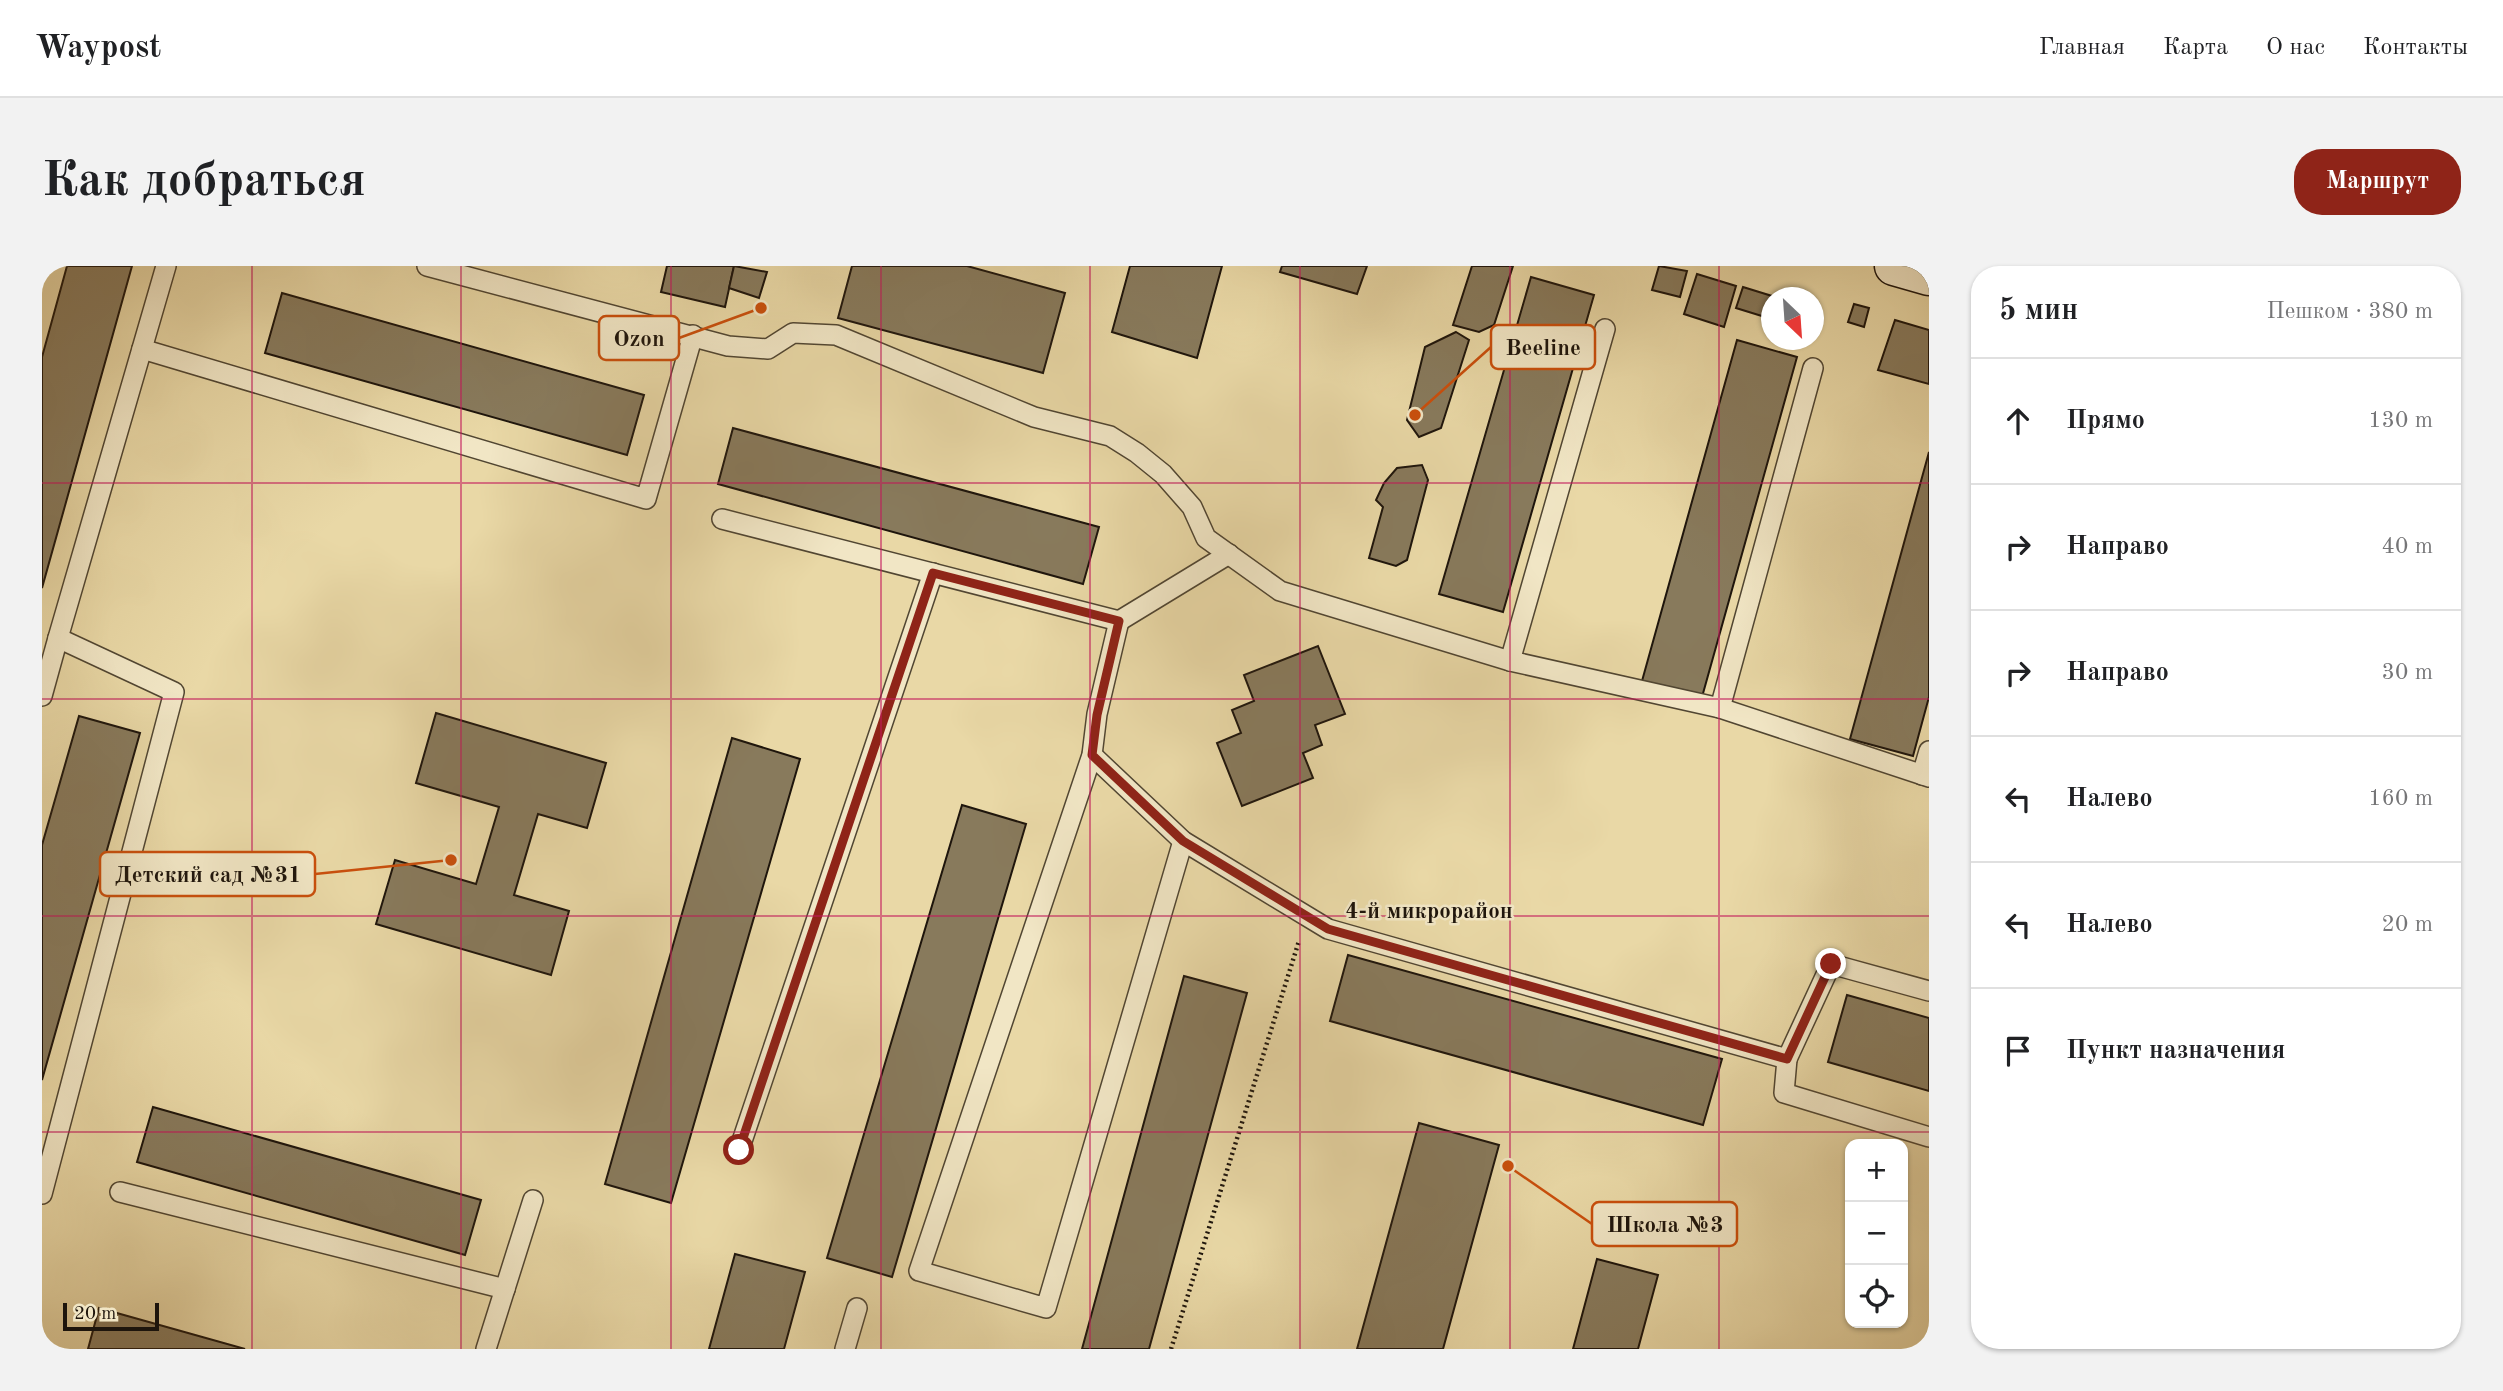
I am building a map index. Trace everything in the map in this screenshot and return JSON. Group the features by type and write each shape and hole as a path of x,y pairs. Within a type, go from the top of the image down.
{"street":[{"path":"1894,266 1929,276"}],"lane":[{"path":"42,696 166,266"},
{"path":"427,266 728,346 768,349 793,333 836,335 1034,417 1110,436 1163,474 1192,507 1206,538 1280,591 1510,661 1720,708 1926,776 1929,751"},
{"path":"1510,661 1605,329"},
{"path":"142,349 646,499 692,335"},
{"path":"1720,708 1813,368"},
{"path":"722,519 1119,621"},
{"path":"1183,841 1046,1308 919,1271 1092,755 1097,715 1119,621 1229,554"},
{"path":"739,1150 933,573"},
{"path":"42,1194 174,692 58,638"},
{"path":"1092,755 1183,841 1328,929 1787,1059"},
{"path":"1929,991 1831,964 1787,1059 1784,1093 1929,1137"},
{"path":"120,1192 505,1289"},
{"path":"486,1349 533,1200"},
{"path":"845,1349 857,1308"}],"path":[{"path":"1171,1349 1306,917"}],"building":[{"path":"67,266 132,266 42,588 42,357"},
{"path":"667,266 734,266 725,307 661,292"},
{"path":"734,266 767,272 759,298 729,288"},
{"path":"852,266 967,266 1065,293 1043,373 838,318"},
{"path":"1130,266 1222,266 1197,358 1112,332"},
{"path":"1282,266 1367,266 1357,294 1280,272"},
{"path":"1472,266 1513,266 1494,325 1479,332 1453,325"},
{"path":"1659,266 1687,271 1680,297 1652,290"},
{"path":"1697,274 1736,286 1724,327 1684,314"},
{"path":"1531,277 1594,295 1503,612 1439,594"},
{"path":"1743,287 1761,293 1761,316 1736,308"},
{"path":"282,293 644,395 627,455 265,353"},
{"path":"1854,304 1869,308 1864,327 1848,322"},
{"path":"1895,320 1929,330 1929,384 1878,370"},
{"path":"1456,332 1469,340 1441,428 1419,437 1407,420 1425,347"},
{"path":"1737,340 1761,347 1761,350 1772,350 1797,357 1702,697 1642,681"},
{"path":"733,428 1099,527 1083,584 718,484"},
{"path":"1929,452 1929,697 1913,756 1850,739"},
{"path":"1422,465 1428,480 1407,560 1396,566 1369,558 1383,507 1376,500 1384,483 1397,468"},
{"path":"1318,646 1345,714 1315,725 1322,745 1303,753 1313,778 1242,806 1217,743 1241,733 1232,710 1254,701 1244,675"},
{"path":"436,713 606,763 587,828 538,814 514,895 569,911 551,975 376,924 395,860 476,884 499,807 416,783"},
{"path":"79,716 140,733 42,1080 42,845"},
{"path":"732,738 800,759 671,1203 605,1184"},
{"path":"962,805 1026,824 892,1277 827,1258"},
{"path":"1348,955 1722,1059 1703,1125 1330,1021"},
{"path":"1184,976 1247,993 1149,1349 1082,1349"},
{"path":"1847,995 1929,1018 1929,1091 1828,1062"},
{"path":"153,1107 481,1200 465,1255 137,1162"},
{"path":"1419,1123 1499,1145 1443,1349 1357,1349"},
{"path":"735,1254 805,1272 784,1349 709,1349"},
{"path":"1597,1259 1658,1275 1638,1349 1573,1349"},
{"path":"99,1308 245,1349 88,1349"}],"place":[{"name":"Ozon","path":"761,308"},
{"name":"Beeline","path":"1415,415"},
{"name":"Детский сад №31","path":"451,860"},
{"name":"Школа №3","path":"1508,1166"}],"district":[{"name":"4-й микрорайон","path":"1429,911"}],"route":[{"path":"739,1150 933,573 1119,621 1097,715 1092,755 1183,841 1328,929 1787,1059 1831,964"}]}
